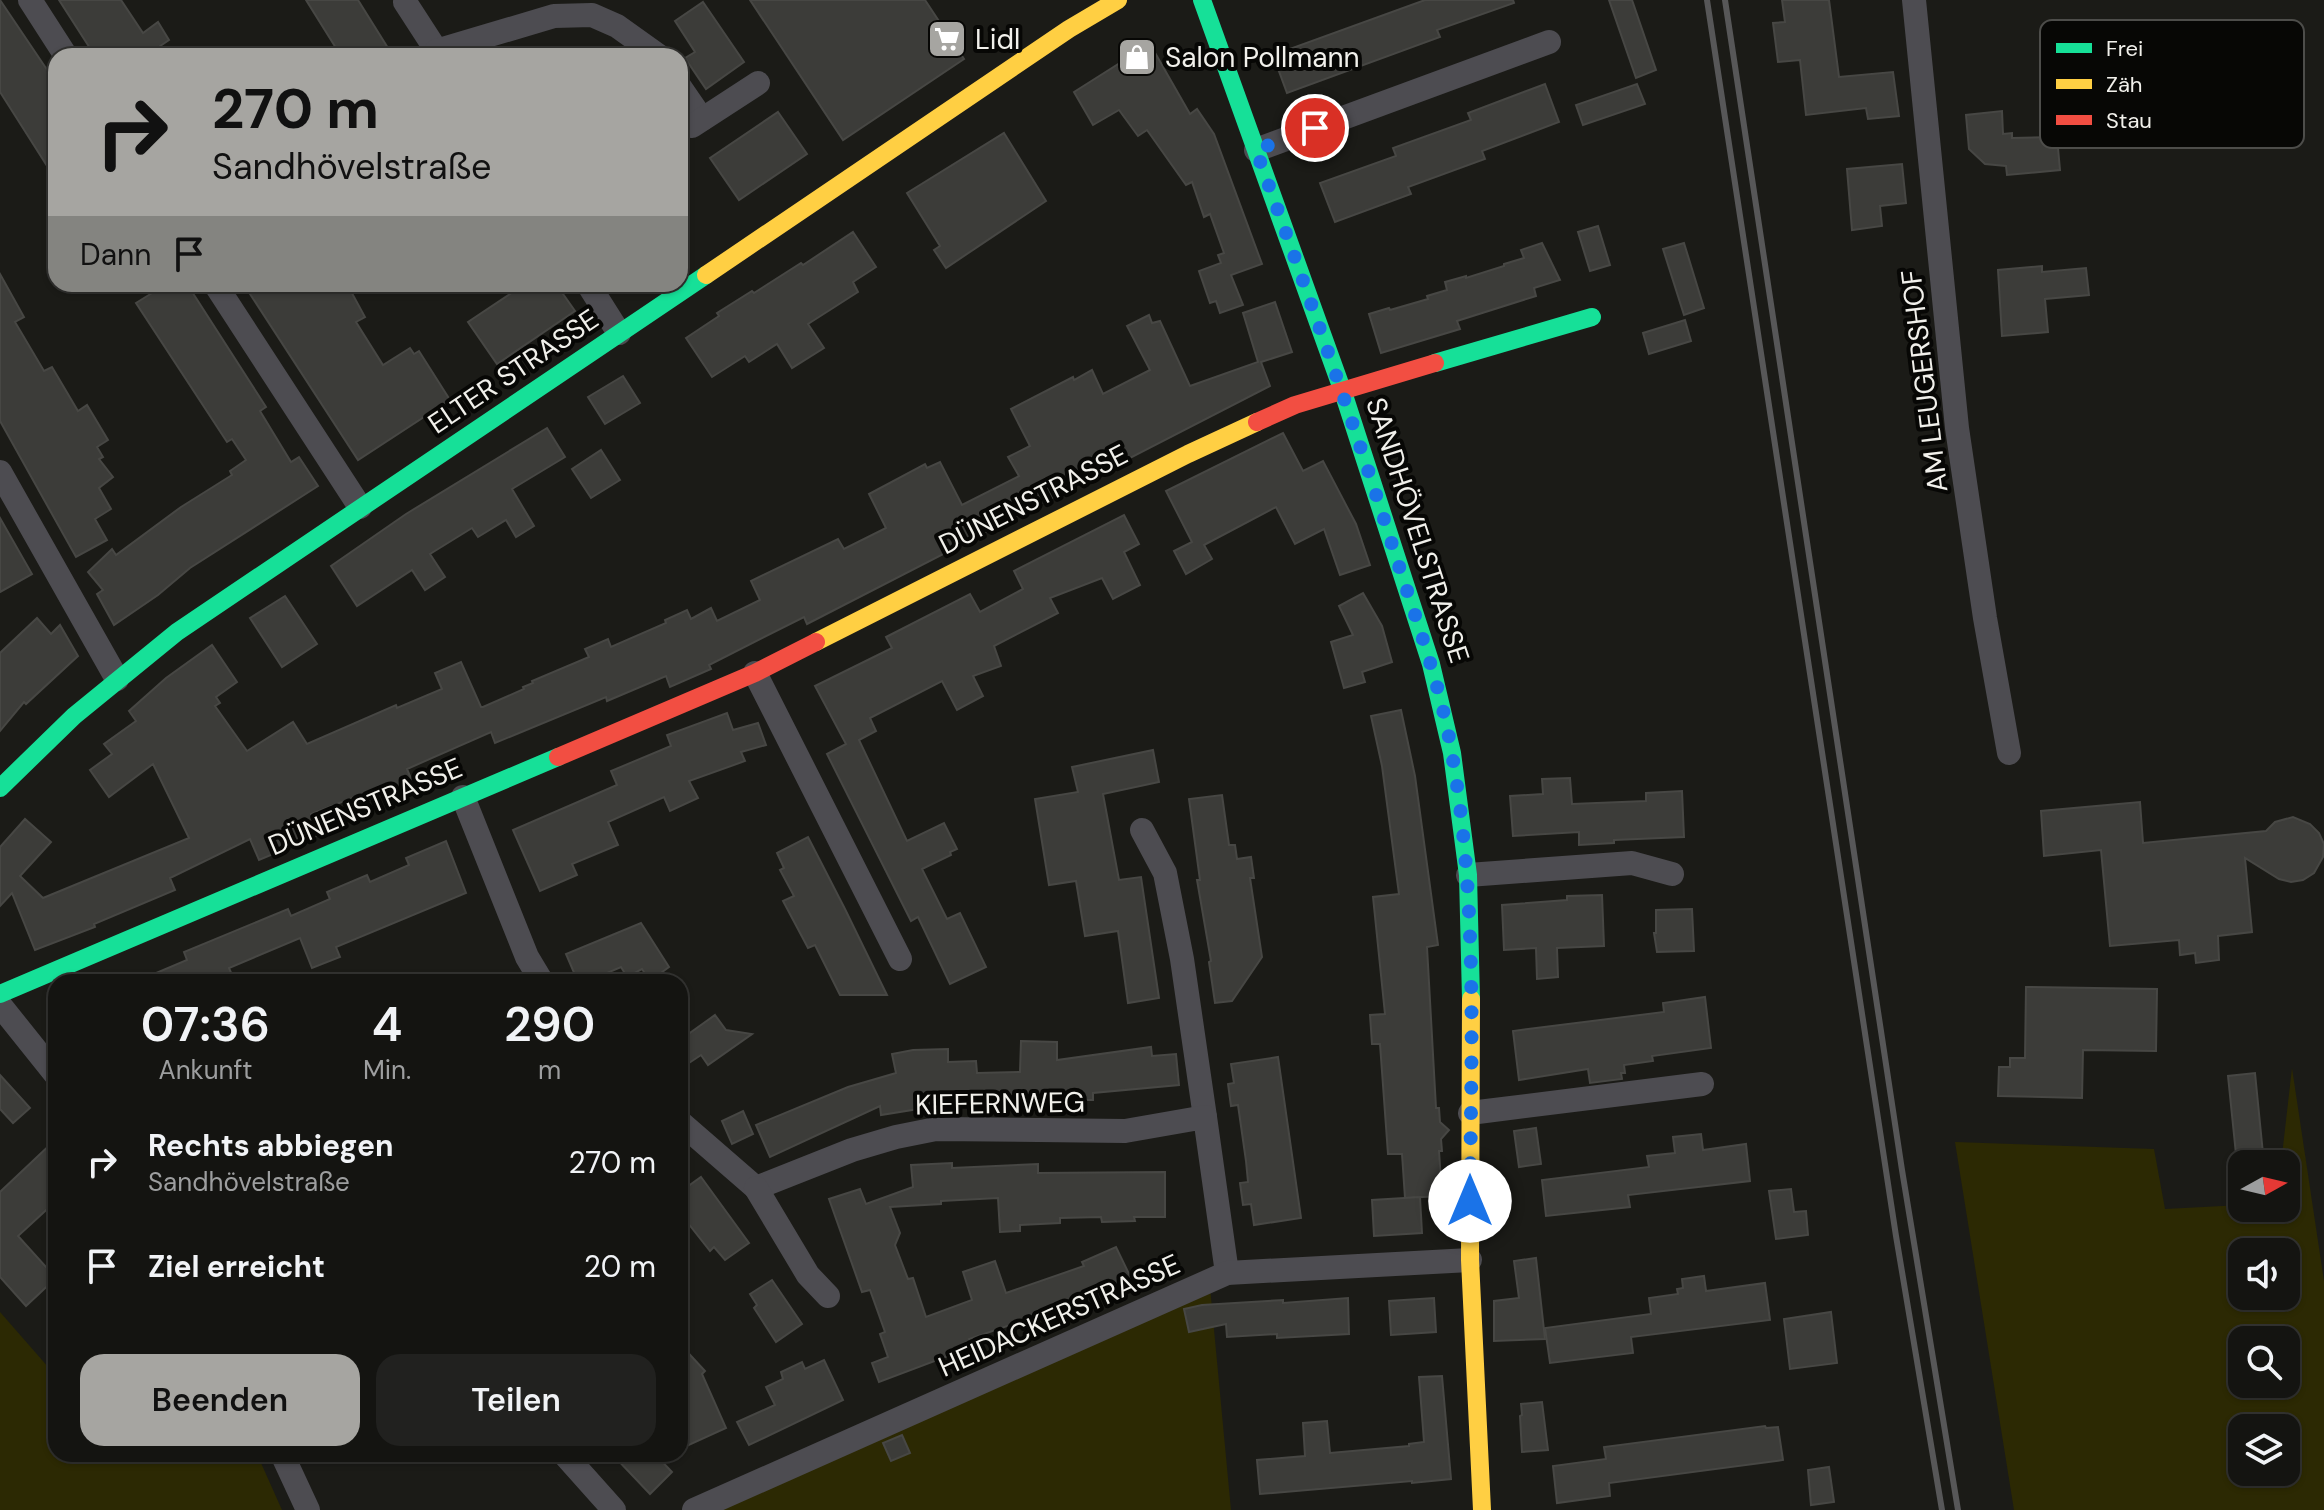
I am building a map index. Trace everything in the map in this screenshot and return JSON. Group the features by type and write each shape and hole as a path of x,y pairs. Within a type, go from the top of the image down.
{"street":[{"path":"30,0 61,48"},
{"name":"ELTER STRASSE","path":"688,286 1069,29 1118,0"},
{"name":"SANDHÖVELSTRASSE","path":"1202,0 1343,392 1431,664 1452,753 1468,875 1470,1260 1477,1510"},
{"name":"AM LEUGERSHOF","path":"1914,0 1957,428 2009,753"},
{"path":"405,2 435,48"},
{"path":"454,48 554,16 592,15 617,26 648,48"},
{"path":"1256,150 1549,42"},
{"path":"688,104 697,123 758,83"},
{"path":"220,292 360,507"},
{"path":"593,292 619,333"},
{"name":"ELTER STRASSE","path":"0,788 74,716 177,632 680,292"},
{"name":"SANDHÖVELSTRASSE","path":"1343,392 1592,317"},
{"name":"DÜNENSTRASSE","path":"0,994 755,673 1188,454 1295,405 1343,392"},
{"path":"0,472 117,679"},
{"path":"755,673 900,959"},
{"path":"463,797 527,957 537,974"},
{"path":"1142,830 1165,873 1182,959 1227,1273"},
{"path":"1468,875 1632,863 1672,874"},
{"path":"0,1005 48,1065"},
{"path":"1470,1113 1702,1084"},
{"name":"KIEFERNWEG","path":"756,1188 852,1150 936,1129 1125,1131 1205,1117"},
{"path":"688,1129 756,1188 808,1275 828,1296"},
{"name":"HEIDACKERSTRASSE","path":"694,1510 1227,1273 1470,1260"},
{"path":"286,1462 308,1510"},
{"path":"571,1462 614,1510"}],"shaded area":[{"path":"2292,1068 2324,1281 2324,1510 2014,1510 1955,1142 2154,1149 2165,1209 2228,1206 2228,1222 2300,1222 2300,1150 2283,1150"},
{"path":"1210,1287 1231,1510 706,1510"},
{"path":"0,1312 48,1367 48,1462 261,1462 282,1510 0,1510"}],"building":[{"path":"0,0 48,71 48,167 0,92"},
{"path":"59,0 121,0 143,33 158,22 169,40 157,48 90,48"},
{"path":"306,0 358,0 388,48 336,48"},
{"path":"750,0 925,0 964,59 843,140"},
{"path":"1425,0 1513,0 1514,3 1437,30 1440,37 1287,93 1273,55"},
{"path":"1609,0 1632,0 1656,70 1636,78"},
{"path":"1782,0 1829,0 1839,77 1893,72 1899,116 1868,119 1866,108 1806,115 1800,60 1778,62 1773,23 1785,22"},
{"path":"703,2 744,62 706,89 688,62 688,56 695,52 675,21"},
{"path":"1150,44 1190,114 1197,109 1214,134 1262,264 1231,275 1243,305 1220,313 1216,301 1210,303 1199,271 1221,263 1218,255 1224,253 1210,214 1204,217 1192,182 1186,185 1147,130 1138,136 1119,110 1093,125 1074,92"},
{"path":"1545,84 1559,122 1482,151 1485,159 1408,187 1411,194 1335,222 1320,183 1396,156 1393,148 1471,120 1468,113"},
{"path":"1637,84 1645,104 1583,125 1576,105"},
{"path":"2002,111 2003,134 2012,133 2012,138 2040,137 2040,148 2058,148 2060,170 2007,175 2006,166 1985,164 1969,149 1966,115"},
{"path":"778,112 807,154 739,200 710,158"},
{"path":"1004,133 1046,201 946,268 934,250 940,246 907,193"},
{"path":"1902,164 1906,203 1880,206 1882,226 1852,230 1847,169"},
{"path":"1598,226 1610,265 1590,271 1578,232"},
{"path":"853,232 876,267 853,282 858,292 808,324 824,348 792,368 777,344 749,362 745,356 712,377 686,338 719,316 717,313 801,263 803,265"},
{"path":"1542,243 1560,280 1534,288 1536,296 1457,321 1460,329 1381,353 1369,314 1428,299 1427,296 1447,290 1445,282 1524,258 1521,250"},
{"path":"1684,243 1704,308 1684,315 1663,249"},
{"path":"2042,266 2042,272 2086,268 2089,295 2045,299 2048,332 2002,336 1998,270"},
{"path":"0,274 24,317 15,322 44,371 52,367 78,411 87,405 108,440 97,447 103,457 99,459 113,477 99,488 111,509 95,519 107,540 76,557 0,421"},
{"path":"192,292 266,407 260,411 291,462 299,457 318,486 190,568 114,625 97,594 103,590 88,572 112,549 116,555 181,507 232,475 230,471 246,460 232,439 227,442 136,303 152,293"},
{"path":"351,292 365,317 356,322 383,365 410,348 414,354 419,351 450,400 358,460 250,294"},
{"path":"513,292 562,292 575,311 497,364 468,322"},
{"path":"1275,302 1292,352 1261,362 1270,386 807,624 804,617 709,665 711,669 670,687 666,676 495,743 491,732 407,769 412,781 365,802 362,794 311,814 319,835 259,860 250,839 170,878 175,890 94,924 95,927 35,950 12,893 0,906 0,847 25,819 51,842 20,876 43,898 189,838 153,764 109,797 90,770 112,754 104,744 136,721 129,711 166,678 212,645 237,682 216,697 220,703 215,706 247,751 293,722 307,744 396,705 397,708 442,689 435,673 461,662 483,707 524,689 532,681 589,657 585,649 608,639 611,647 666,623 665,620 687,610 691,619 711,608 717,621 760,600 751,581 838,539 844,549 886,528 869,494 925,464 927,468 940,462 962,505 1019,476 1008,457 1030,446 1011,409 1092,370 1103,394 1150,370 1127,326 1149,315 1152,323 1160,321 1190,386 1258,362 1243,313"},
{"path":"1685,320 1691,341 1649,354 1643,333"},
{"path":"623,376 640,403 605,424 588,397"},
{"path":"547,428 565,457 512,489 534,526 516,537 506,520 478,537 472,528 430,554 445,577 425,590 412,570 357,606 331,566 406,514"},
{"path":"1283,433 1303,471 1323,461 1356,524 1370,565 1340,575 1324,529 1295,544 1276,507 1204,545 1212,559 1186,574 1174,551 1192,542 1166,491"},
{"path":"601,450 620,480 591,498 572,469"},
{"path":"1124,515 1139,544 1124,552 1140,585 1113,599 1102,578 1050,598 1058,613 994,646 1001,666 973,676 983,696 957,710 942,681 870,718 876,731 859,740 907,841 944,823 957,849 922,869 947,919 960,913 986,967 950,984 918,917 911,921 827,754 846,744 815,686 892,648 886,637 970,594 980,612 1023,589 1014,571"},
{"path":"0,518 32,574 0,592"},
{"path":"1363,593 1382,626 1392,662 1362,672 1365,682 1344,688 1331,642 1353,635 1339,606"},
{"path":"285,596 317,644 282,667 250,618"},
{"path":"37,618 51,634 60,625 78,656 26,704 24,702 0,731 0,653"},
{"path":"1401,710 1415,776 1438,945 1427,947 1436,1108 1439,1108 1440,1122 1449,1130 1441,1139 1442,1151 1439,1151 1442,1196 1405,1198 1402,1154 1388,1154 1380,1044 1372,1044 1370,1015 1385,1014 1373,897 1399,894 1382,766 1371,716"},
{"path":"727,713 733,730 758,723 766,745 741,752 745,761 689,781 698,798 670,811 664,797 608,822 618,845 572,864 577,875 540,891 513,830 617,785 611,771 671,746 667,735"},
{"path":"1153,750 1159,782 1103,794 1119,880 1141,877 1159,998 1128,1003 1118,931 1085,936 1076,881 1049,885 1035,799 1078,792 1072,767"},
{"path":"1570,778 1572,804 1646,801 1646,793 1682,791 1684,837 1579,845 1579,832 1513,836 1510,796 1543,794 1542,779"},
{"path":"1222,795 1229,845 1235,845 1237,859 1251,857 1254,878 1250,878 1262,957 1232,1001 1215,1003 1189,799"},
{"path":"2140,802 2143,843 2266,831 2275,822 2293,817 2310,824 2319,833 2324,844 2323,857 2314,873 2303,880 2291,882 2279,879 2245,858 2252,932 2218,936 2219,960 2196,963 2195,953 2180,955 2179,940 2110,946 2101,850 2044,856 2041,811"},
{"path":"808,837 887,995 840,995 815,945 808,948 783,901 794,896 780,870 784,868 777,853"},
{"path":"446,841 466,893 336,947 340,957 312,968 300,938 229,968 232,974 154,974 187,960 184,952 288,909 291,916 330,899 327,892 367,875 370,882 409,865 406,858"},
{"path":"1602,895 1604,946 1557,948 1558,977 1537,979 1536,948 1504,950 1502,905 1567,900 1567,896"},
{"path":"1692,909 1694,951 1657,952 1654,933 1656,910"},
{"path":"641,923 669,967 660,974 645,974 642,969 625,974 621,967 605,974 575,974 566,954"},
{"path":"2026,987 2157,989 2156,1051 2083,1050 2082,1098 1998,1096 1999,1067 2010,1067 2010,1058 2025,1058"},
{"path":"1705,997 1711,1048 1652,1056 1653,1061 1624,1065 1622,1079 1590,1083 1588,1069 1519,1080 1513,1031 1664,1012 1663,1003"},
{"path":"715,1015 726,1030 752,1034 708,1065 701,1055 688,1064 688,1034"},
{"path":"1021,1041 1057,1042 1057,1060 1151,1047 1152,1056 1176,1054 1179,1085 1093,1093 1093,1100 1072,1100 1071,1108 937,1106 881,1115 880,1106 770,1157 756,1125 848,1087 896,1073 892,1054 948,1049 948,1062 976,1061 977,1073 1020,1072"},
{"path":"1278,1057 1301,1218 1254,1225 1251,1204 1243,1205 1240,1183 1248,1182 1246,1161 1238,1105 1231,1106 1228,1084 1234,1083 1231,1064"},
{"path":"2255,1073 2263,1150 2236,1150 2228,1076"},
{"path":"0,1075 30,1108 13,1123 0,1109"},
{"path":"743,1111 753,1134 732,1144 722,1121"},
{"path":"1536,1128 1541,1164 1519,1167 1514,1131"},
{"path":"1701,1134 1703,1150 1746,1144 1750,1181 1628,1195 1630,1207 1546,1216 1542,1180 1649,1167 1647,1156 1675,1153 1673,1137"},
{"path":"48,1147 48,1208 18,1236 48,1269 48,1285 26,1306 0,1277 0,1192"},
{"path":"952,1163 952,1168 1038,1164 1038,1173 1165,1172 1165,1217 1134,1217 1135,1221 1102,1222 1101,1217 1060,1218 1060,1223 1020,1225 1020,1231 1000,1232 998,1198 890,1207 900,1233 895,1245 908,1279 913,1278 926,1317 972,1300 963,1272 995,1261 1006,1293 1084,1266 1082,1262 1116,1247 1131,1278 1066,1307 1067,1310 969,1339 972,1347 879,1382 872,1363 888,1357 880,1334 885,1332 870,1290 862,1292 829,1199 860,1189 866,1204 913,1187 911,1165"},
{"path":"701,1177 749,1243 725,1260 714,1247 710,1251 688,1223 688,1186"},
{"path":"1791,1189 1794,1212 1806,1211 1808,1235 1776,1239 1769,1191"},
{"path":"1420,1197 1422,1233 1374,1236 1372,1200"},
{"path":"1536,1258 1545,1339 1494,1341 1494,1301 1519,1298 1514,1261"},
{"path":"1704,1276 1706,1291 1765,1283 1770,1320 1631,1337 1633,1353 1550,1363 1545,1328 1651,1314 1649,1298 1678,1294 1677,1289 1683,1288 1682,1279"},
{"path":"772,1280 802,1324 776,1342 754,1308 757,1305 750,1294"},
{"path":"1348,1298 1349,1334 1227,1337 1226,1324 1189,1332 1184,1309 1202,1305"},
{"path":"1434,1298 1436,1332 1391,1335 1389,1301"},
{"path":"1831,1312 1837,1363 1790,1369 1784,1319"},
{"path":"688,1353 705,1371 702,1374 726,1428 688,1445"},
{"path":"824,1360 843,1400 749,1445 737,1422 775,1405 766,1387 783,1379 781,1372 802,1362 805,1369"},
{"path":"1442,1376 1451,1479 1260,1494 1257,1460 1305,1456 1303,1423 1327,1421 1330,1453 1424,1442 1419,1377"},
{"path":"1542,1402 1548,1450 1522,1452 1521,1404"},
{"path":"1765,1426 1778,1427 1783,1460 1609,1483 1610,1496 1557,1503 1553,1466 1606,1459 1604,1447"},
{"path":"902,1435 910,1453 891,1461 883,1443"},
{"path":"620,1462 663,1462 672,1472 650,1494"},
{"path":"1829,1467 1834,1502 1811,1505 1808,1470"}],"railway":[{"path":"1707,0 1896,1236 1942,1510"},
{"path":"1725,0 1902,1170 1958,1510"}],"traffic: fast":[{"path":"1202,0 1343,392 1431,664 1452,753 1468,875 1471,999"},
{"path":"688,287 706,275"},
{"path":"0,788 74,716 177,632 681,292"},
{"path":"1435,363 1592,317"},
{"path":"0,994 558,757"}],"traffic: slow":[{"path":"706,275 1069,29 1118,0"},
{"path":"816,642 1257,422"},
{"path":"1471,999 1470,1260 1482,1510"}],"traffic: jam":[{"path":"1257,422 1295,405 1435,363"},
{"path":"558,757 755,673 816,642"}],"place":[{"name":"Lidl","path":"947,39"},
{"name":"Salon Pollmann","path":"1137,57"}],"route":[{"path":"1315,128 1256,150 1343,392 1431,664 1452,753 1468,875 1470,1201"}]}
